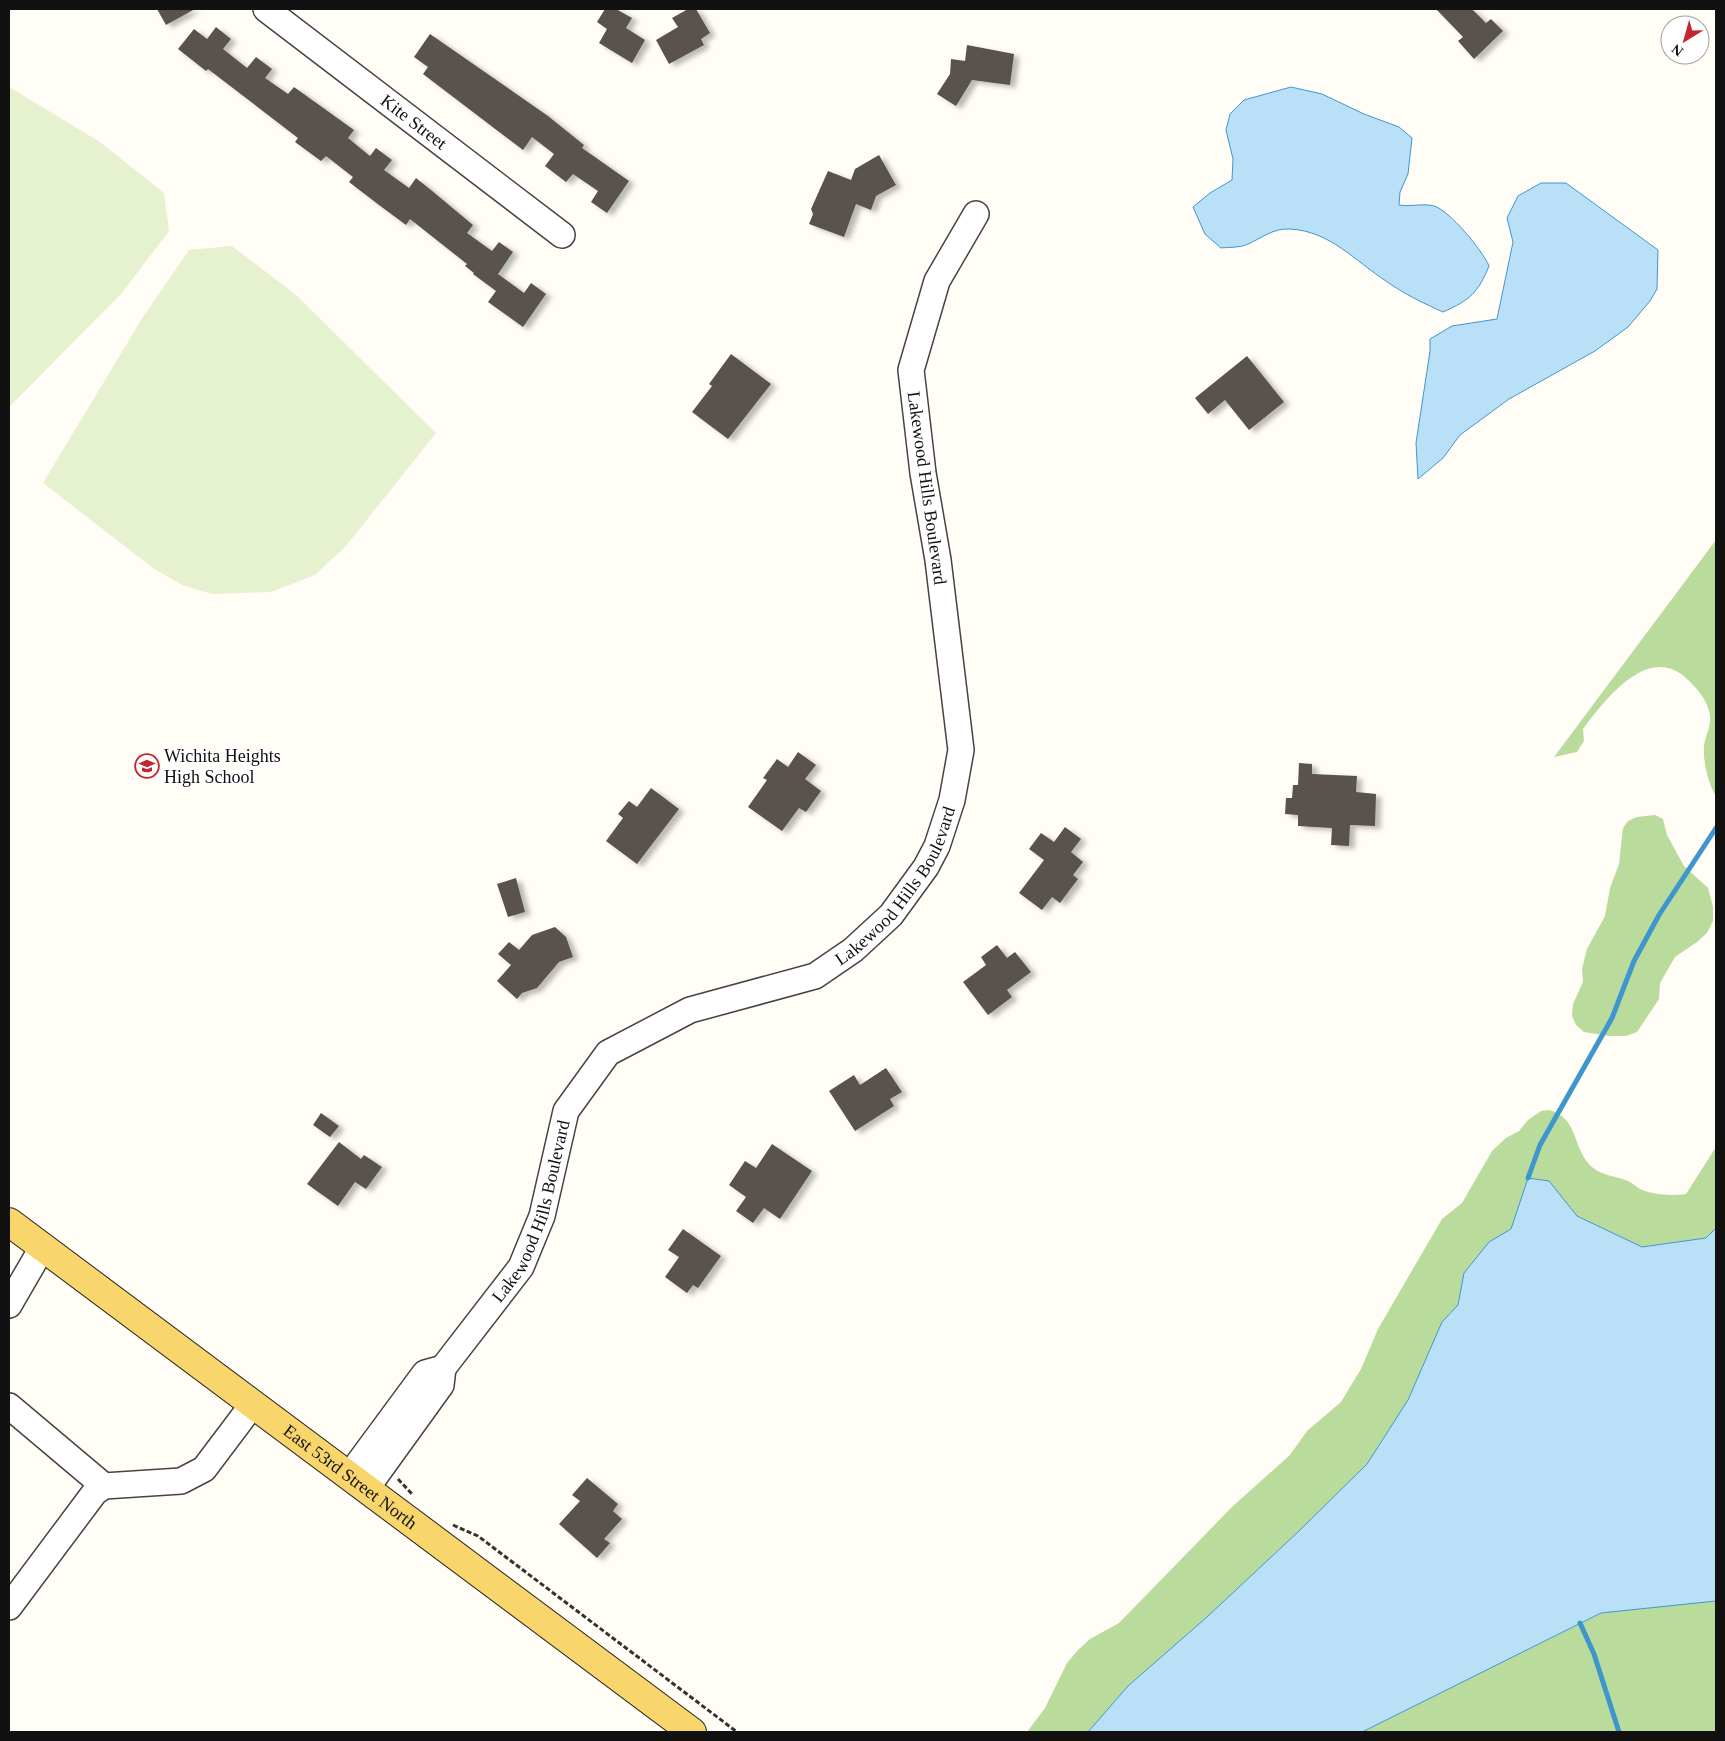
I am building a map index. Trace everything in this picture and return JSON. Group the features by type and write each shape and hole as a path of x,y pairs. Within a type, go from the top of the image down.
{"main road":[{"name":"East 53rd Street North","path":"9,1222 692,1732"}],"street":[{"name":"Kite Street","path":"266,9 562,235"},
{"name":"Lakewood Hills Boulevard","path":"357,1483 441,1385 443,1368 521,1267 542,1216 566,1111 608,1053 690,1010 815,976 853,950 891,914 926,867 937,846 952,800 961,750 938,560 923,473 911,370 937,281 976,214"},
{"path":"9,1305 42,1248"},
{"path":"9,1607 95,1492 104,1486 181,1481 204,1469 254,1404"},
{"path":"9,1406 104,1486"}],"path":[{"path":"391,1474 420,1500"},
{"path":"450,1524 478,1536 737,1732"}],"green space":[{"path":"9,87 100,142 164,193 169,231 122,293 9,407"},
{"path":"232,246 296,295 436,433 346,546 315,575 271,592 212,594 182,585 153,568 43,483 143,317 189,250"},
{"path":"1716,540 1716,796 1708,777 1704,754 1710,722 1709,710 1695,687 1673,670 1658,667 1643,671 1629,679 1603,704 1583,729 1584,741 1577,752 1554,757"},
{"path":"1655,815 1663,819 1667,835 1684,866 1708,888 1713,907 1713,921 1707,933 1675,957 1660,983 1659,999 1637,1032 1626,1036 1609,1036 1584,1032 1576,1025 1572,1016 1573,1004 1583,982 1582,969 1587,949 1605,916 1610,888 1619,864 1623,828 1628,821 1637,817"},
{"path":"1549,1110 1565,1119 1570,1125 1583,1156 1593,1168 1630,1182 1640,1189 1651,1193 1686,1194 1716,1147 1716,1228 1707,1238 1642,1247 1577,1216 1549,1181 1528,1178 1511,1229 1489,1242 1464,1273 1458,1305 1442,1322 1408,1400 1367,1464 1207,1617 1128,1686 1088,1732 1027,1732 1045,1708 1067,1663 1078,1650 1090,1639 1119,1623 1233,1506 1290,1455 1307,1431 1341,1402 1361,1369 1378,1329 1442,1219 1462,1203 1492,1151 1506,1138 1519,1131 1528,1120 1541,1111"},
{"path":"1716,1601 1716,1732 1362,1732 1601,1613"}],"water":[{"path":"1291,87 1322,94 1364,114 1399,127 1412,138 1408,174 1400,192 1399,205 1434,206 1448,215 1465,232 1486,259 1489,266 1481,283 1472,295 1460,304 1443,312 1400,290 1330,241 1304,231 1278,230 1245,245 1221,248 1205,234 1193,207 1210,193 1232,180 1233,159 1226,130 1230,114 1244,100"},
{"path":"1541,183 1566,183 1658,250 1657,289 1650,301 1628,327 1595,351 1509,399 1460,435 1443,458 1418,479 1416,443 1430,351 1430,339 1452,326 1497,319 1513,242 1507,218 1518,196"},
{"path":"1528,1178 1549,1181 1577,1216 1642,1247 1706,1238 1716,1228 1716,1601 1601,1613 1362,1732 1088,1732 1128,1686 1207,1617 1367,1464 1408,1400 1442,1322 1458,1305 1464,1273 1489,1242 1511,1229"}],"building":[{"path":"157,9 195,9 166,25"},
{"path":"605,9 616,9 632,18 626,28 645,40 632,63 599,43 607,29 597,22"},
{"path":"688,9 696,9 710,33 701,39 704,45 669,64 656,40 678,27 672,18"},
{"path":"1436,9 1472,9 1486,23 1491,19 1503,31 1474,59 1458,41 1463,37"},
{"path":"216,27 231,39 223,49 247,68 256,57 272,69 265,78 288,94 294,87 354,130 348,138 370,156 376,148 392,160 384,170 409,188 416,178 473,225 467,233 492,251 499,242 513,252 498,274 524,293 531,283 546,294 523,327 488,302 496,291 473,274 465,266 467,264 410,219 406,225 379,205 349,182 353,177 326,156 321,161 295,142 298,138 208,69 206,71 178,49 194,29 207,39"},
{"path":"430,34 548,116 584,145 582,148 629,181 607,213 591,202 598,191 573,174 566,182 545,166 554,154 532,137 523,150 423,74 428,67 414,57"},
{"path":"967,45 1014,54 1010,85 972,80 956,106 937,94 950,74 951,59 965,61"},
{"path":"879,155 896,185 876,196 871,210 856,204 844,237 809,224 813,214 811,209 828,171 851,180 855,169"},
{"path":"731,354 771,384 728,439 692,412 712,386 709,384"},
{"path":"1247,356 1284,402 1249,430 1225,400 1208,414 1195,398"},
{"path":"798,752 816,765 805,779 821,791 806,812 799,808 782,831 748,807 767,780 763,778 777,759 788,767"},
{"path":"1299,763 1312,764 1312,774 1357,776 1356,792 1376,794 1375,826 1350,825 1349,846 1331,845 1332,828 1298,826 1298,815 1285,814 1286,798 1292,798 1293,785 1298,785"},
{"path":"651,788 679,809 637,864 606,841 623,818 618,814 629,801 637,807"},
{"path":"1065,827 1081,839 1071,852 1083,862 1073,875 1078,879 1060,903 1052,897 1042,910 1019,893 1044,860 1029,849 1041,833 1054,842"},
{"path":"516,878 525,912 508,917 497,884"},
{"path":"555,927 566,937 573,957 559,962 537,988 522,993 517,999 497,981 511,965 498,954 509,942 519,950 532,935"},
{"path":"997,945 1007,958 1015,952 1031,972 1007,990 1012,997 988,1015 963,982 986,965 981,957"},
{"path":"886,1068 902,1092 890,1099 894,1106 855,1131 829,1091 854,1075 860,1085"},
{"path":"321,1113 339,1126 330,1137 313,1125"},
{"path":"339,1142 361,1159 364,1155 382,1167 366,1189 355,1182 338,1206 307,1184"},
{"path":"772,1144 812,1171 780,1219 764,1208 753,1223 736,1211 746,1197 729,1185 745,1161 756,1168"},
{"path":"683,1229 721,1256 698,1288 693,1285 687,1293 665,1277 679,1257 668,1250"},
{"path":"587,1478 618,1504 613,1511 622,1519 604,1539 610,1543 597,1558 559,1524 580,1501 572,1495"}],"waterway":[{"path":"1528,1178 1540,1145 1612,1018 1634,961 1659,915 1716,828"},
{"path":"1580,1623 1594,1654 1619,1732"}],"place":[{"name":"Wichita Heights High School","path":"147,766"}]}
